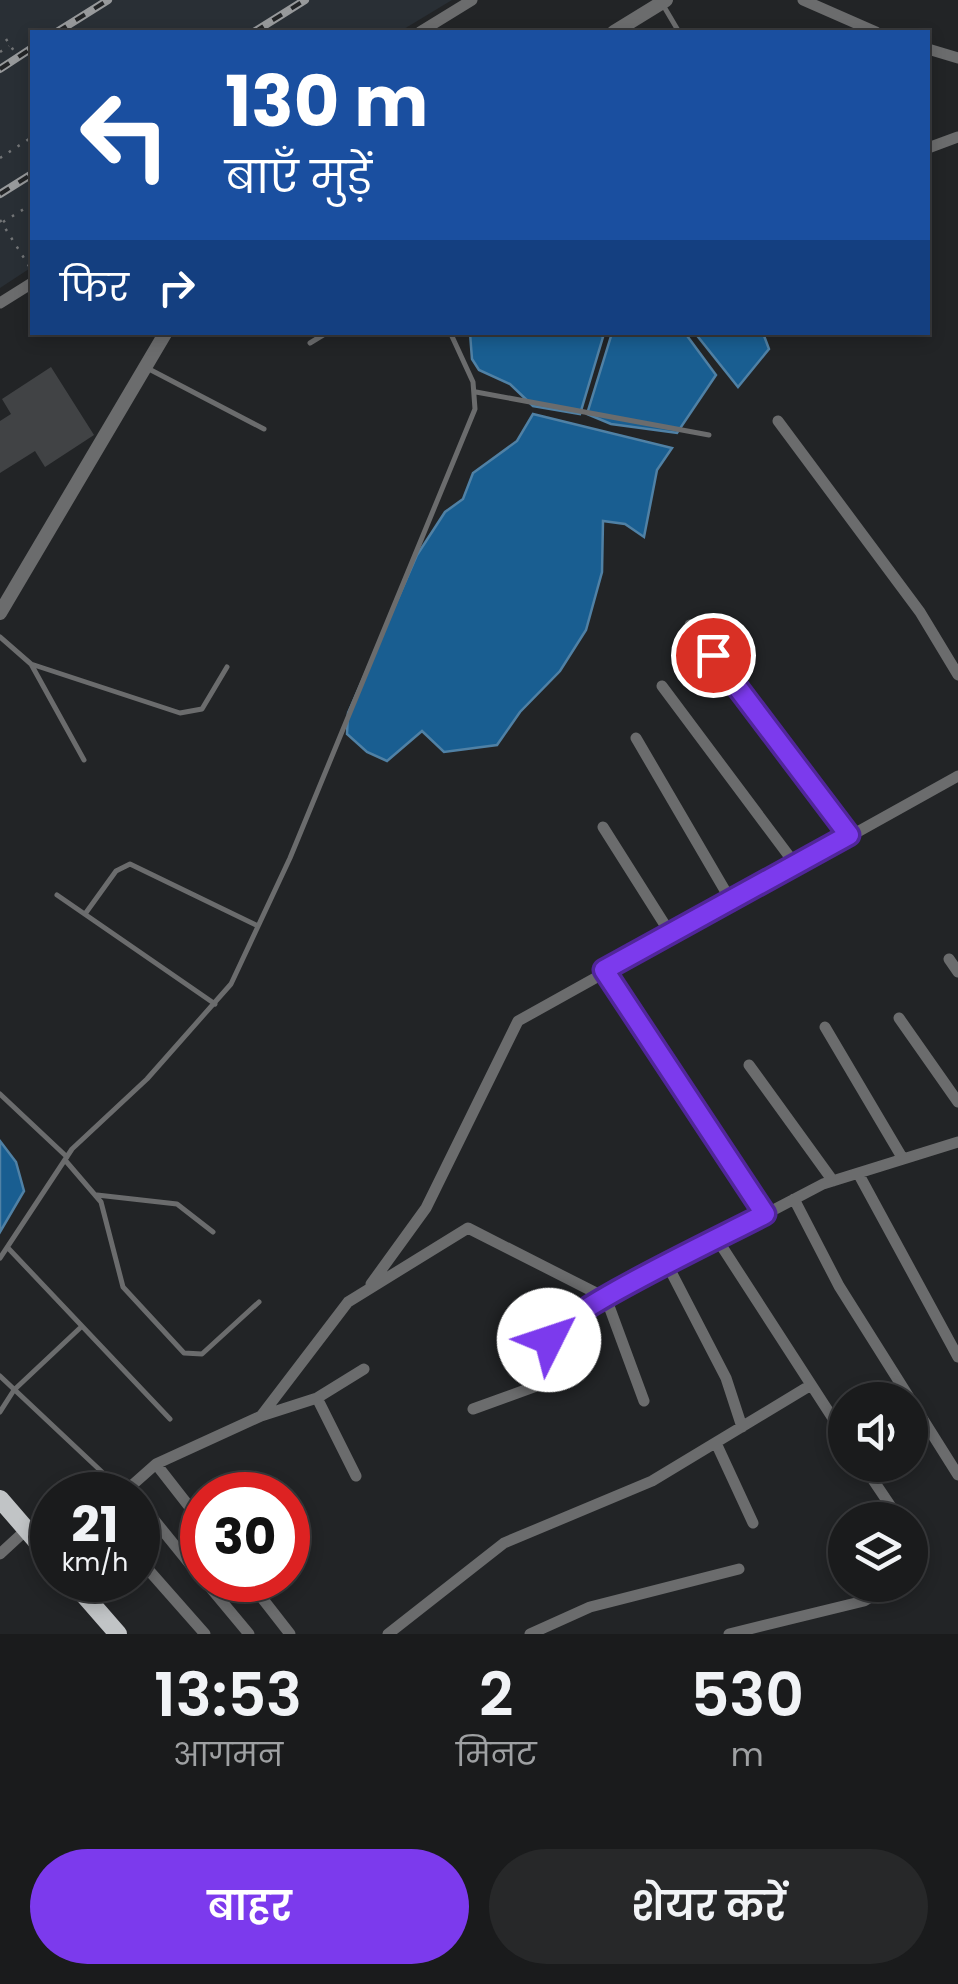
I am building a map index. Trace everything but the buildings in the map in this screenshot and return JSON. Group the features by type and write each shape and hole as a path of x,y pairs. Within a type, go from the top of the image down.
{"highway":[{"path":"0,1499 30,1534"},
{"path":"90,1602 118,1634"}],"street":[{"path":"423,30 472,0"},
{"path":"804,0 872,30"},
{"path":"617,30 664,1"},
{"path":"930,50 958,58"},
{"path":"930,147 958,137"},
{"path":"0,303 30,284"},
{"path":"0,613 164,335"},
{"path":"778,421 920,612 958,675"},
{"path":"690,625 849,835"},
{"path":"662,686 795,864"},
{"path":"636,738 730,899"},
{"path":"366,1291 426,1208 512,1027 528,1012 958,776"},
{"path":"603,826 670,933"},
{"path":"949,959 958,972"},
{"path":"604,970 765,1214"},
{"path":"898,1018 958,1102"},
{"path":"825,1027 903,1159"},
{"path":"748,1065 833,1181"},
{"path":"473,1410 550,1381 554,1372 550,1334 605,1297 833,1181 958,1142"},
{"path":"858,1173 958,1357"},
{"path":"794,1199 839,1286 958,1475"},
{"path":"261,1416 348,1302 468,1228 605,1297 644,1401"},
{"path":"717,1240 828,1412"},
{"path":"668,1266 726,1378 742,1427"},
{"path":"149,1472 156,1464 261,1416 317,1398 364,1369"},
{"path":"388,1634 504,1542 652,1481 811,1386"},
{"path":"317,1398 356,1476"},
{"path":"716,1443 753,1523"},
{"path":"156,1464 180,1495"},
{"path":"0,1554 26,1530"},
{"path":"160,1530 180,1553"},
{"path":"530,1634 590,1607 739,1569"},
{"path":"160,1583 205,1634"},
{"path":"222,1602 249,1634"},
{"path":"265,1602 290,1634"},
{"path":"729,1634 864,1602"}],"lane":[{"path":"664,1 678,30"},
{"path":"310,343 323,335"},
{"path":"0,1258 66,1159 148,1079 216,1004 258,926 474,408 476,392 451,335"},
{"path":"145,367 264,429"},
{"path":"476,392 709,435"},
{"path":"0,637 32,664 84,760"},
{"path":"32,664 180,713 202,709 228,667"},
{"path":"85,914 116,871 130,864 258,926"},
{"path":"57,895 216,1004"},
{"path":"0,1094 97,1195 123,1287 184,1353 202,1354 258,1302"},
{"path":"97,1195 177,1204 213,1232"},
{"path":"9,1249 170,1419"},
{"path":"0,1412 14,1390 81,1327"},
{"path":"0,1376 102,1472"}],"path":[{"path":"6,39 16,54"},
{"path":"0,52 10,46"},
{"path":"0,158 30,139"},
{"path":"28,266 1,222 30,205"}],"shaded area":[{"path":"0,0 452,0 402,30 30,30 30,268 0,288"}],"water":[{"path":"470,335 603,337 580,414 533,406 510,384 479,370 472,359"},
{"path":"611,335 686,335 716,375 677,433 611,424 587,414"},
{"path":"697,335 764,335 769,349 738,387"},
{"path":"533,414 672,448 657,470 644,537 625,524 603,521 602,572 586,630 560,671 520,712 497,745 444,752 422,731 387,761 367,752 347,734 348,713 417,555 445,512 463,499 473,473 517,441"},
{"path":"0,1141 16,1162 24,1191 0,1232"}],"railway":[{"path":"60,30 108,0"},
{"path":"257,30 305,0"},
{"path":"0,69 30,49"},
{"path":"0,194 30,175"}],"route":[{"path":"549,1340 557,1326 603,1296 606,1298 765,1214 604,970 849,835 713,655"}]}
